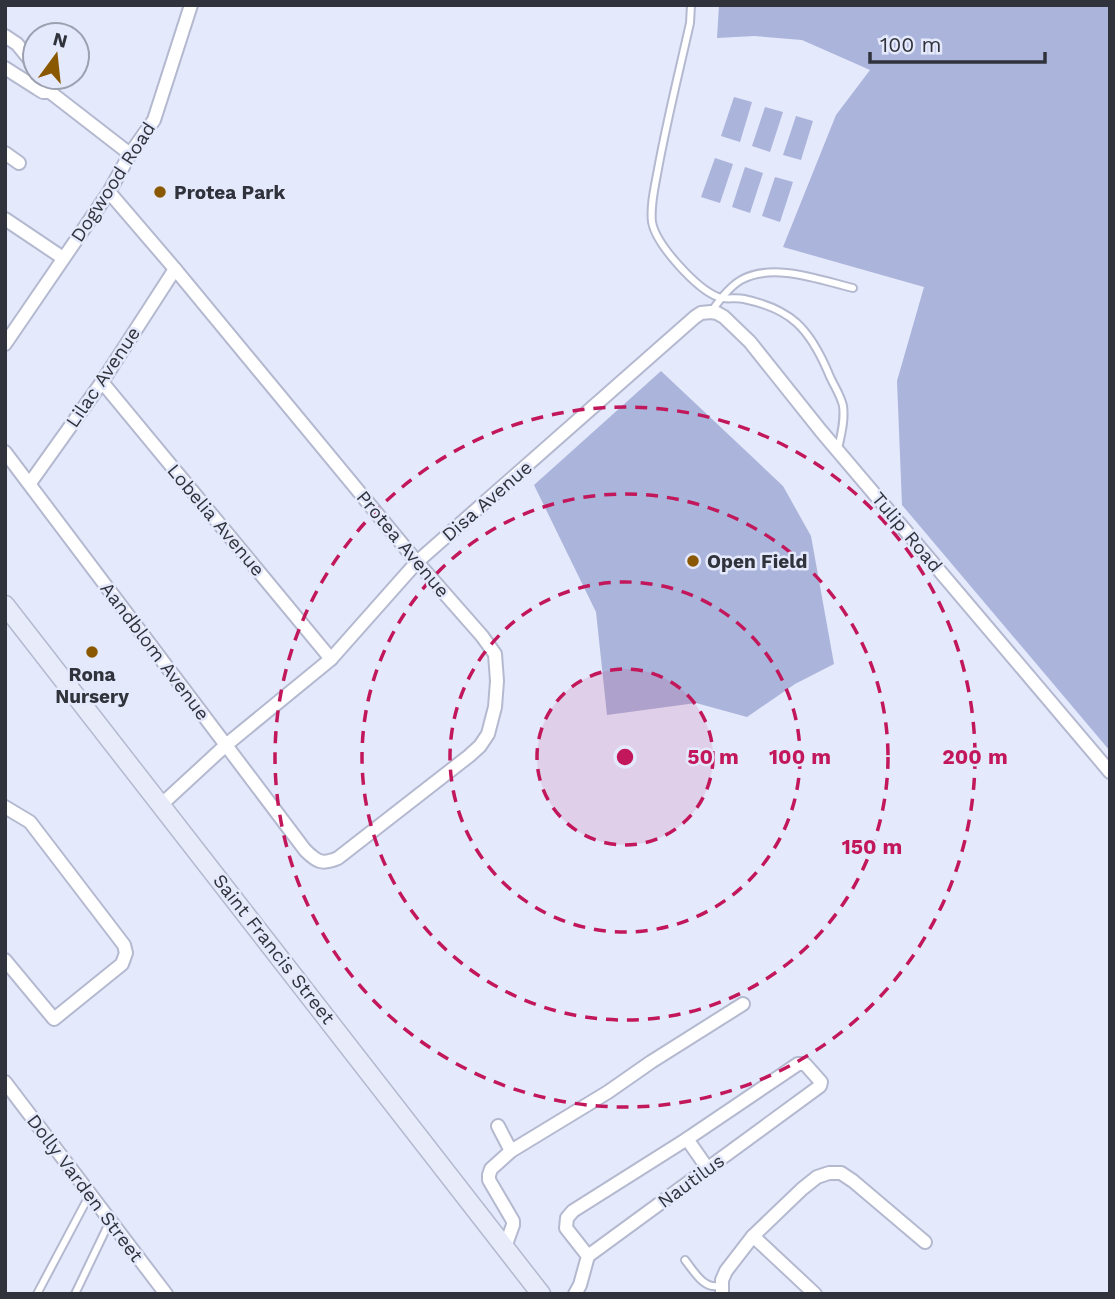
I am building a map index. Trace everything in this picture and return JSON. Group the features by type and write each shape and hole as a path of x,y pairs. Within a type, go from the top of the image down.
{"street":[{"name":"Dogwood Road","path":"5,344 109,192 130,154 154,120 191,5"},
{"path":"5,36 21,48"},
{"path":"5,68 43,92 50,92 130,154"},
{"path":"5,153 19,163"},
{"name":"Protea Avenue","path":"109,192 495,654 495,707 488,734 480,746 338,858 327,863 322,862 305,850"},
{"path":"5,219 63,258"},
{"name":"Lilac Avenue","path":"30,483 102,382 175,269"},
{"name":"Disa Avenue","path":"162,804 226,745 331,659 417,562 695,317 711,312"},
{"name":"Tulip Road","path":"711,312 724,317 750,342 1110,772"},
{"name":"Lobelia Avenue","path":"102,382 331,659"},
{"name":"Aandblom Avenue","path":"5,452 305,850"},
{"name":"Saint Francis Street","path":"5,605 541,1294"},
{"path":"5,960 54,1019 122,964 126,953 124,945 30,822 7,810"},
{"path":"505,1247 513,1221 492,1186 489,1175 493,1167 511,1151 743,1004"},
{"name":"Nautilus","path":"588,1256 820,1086 819,1080 805,1064 798,1064 687,1139"},
{"name":"Dolly Varden Street","path":"6,1085 166,1294"},
{"path":"498,1126 511,1151"},
{"path":"575,1294 588,1256 566,1228 567,1219 573,1211 687,1139 708,1169"},
{"path":"722,1287 726,1271 753,1236 802,1189 817,1177 829,1173 841,1173 853,1181 925,1242"},
{"path":"753,1236 815,1294"}],"lane":[{"path":"691,5 690,23 652,203 652,224 668,252 708,292 721,298 738,297 765,303 790,316 807,332 843,405 838,450"},
{"path":"711,312 721,298 741,280 760,274 782,271 853,288"},
{"path":"37,1294 90,1194"},
{"path":"75,1294 110,1221"},
{"path":"685,1260 706,1284 722,1287"}],"shaded area":[{"path":"719,5 1110,5 1110,751 902,505 897,381 924,287 783,247 836,115 870,70 802,40 754,36 717,38"},
{"path":"734,97 752,102 740,142 721,136"},
{"path":"765,107 783,112 770,152 752,146"},
{"path":"796,116 813,121 801,160 783,155"},
{"path":"715,158 733,164 720,203 701,197"},
{"path":"745,167 763,173 750,213 732,207"},
{"path":"775,177 793,182 780,222 762,216"},
{"name":"Open Field","path":"661,371 783,486 811,536 834,664 795,684 747,717 696,703 607,715 596,612 534,485"}],"place":[{"name":"Protea Park","path":"160,192"},
{"name":"Open Field","path":"693,561"},
{"name":"Rona Nursery","path":"92,652"}]}
